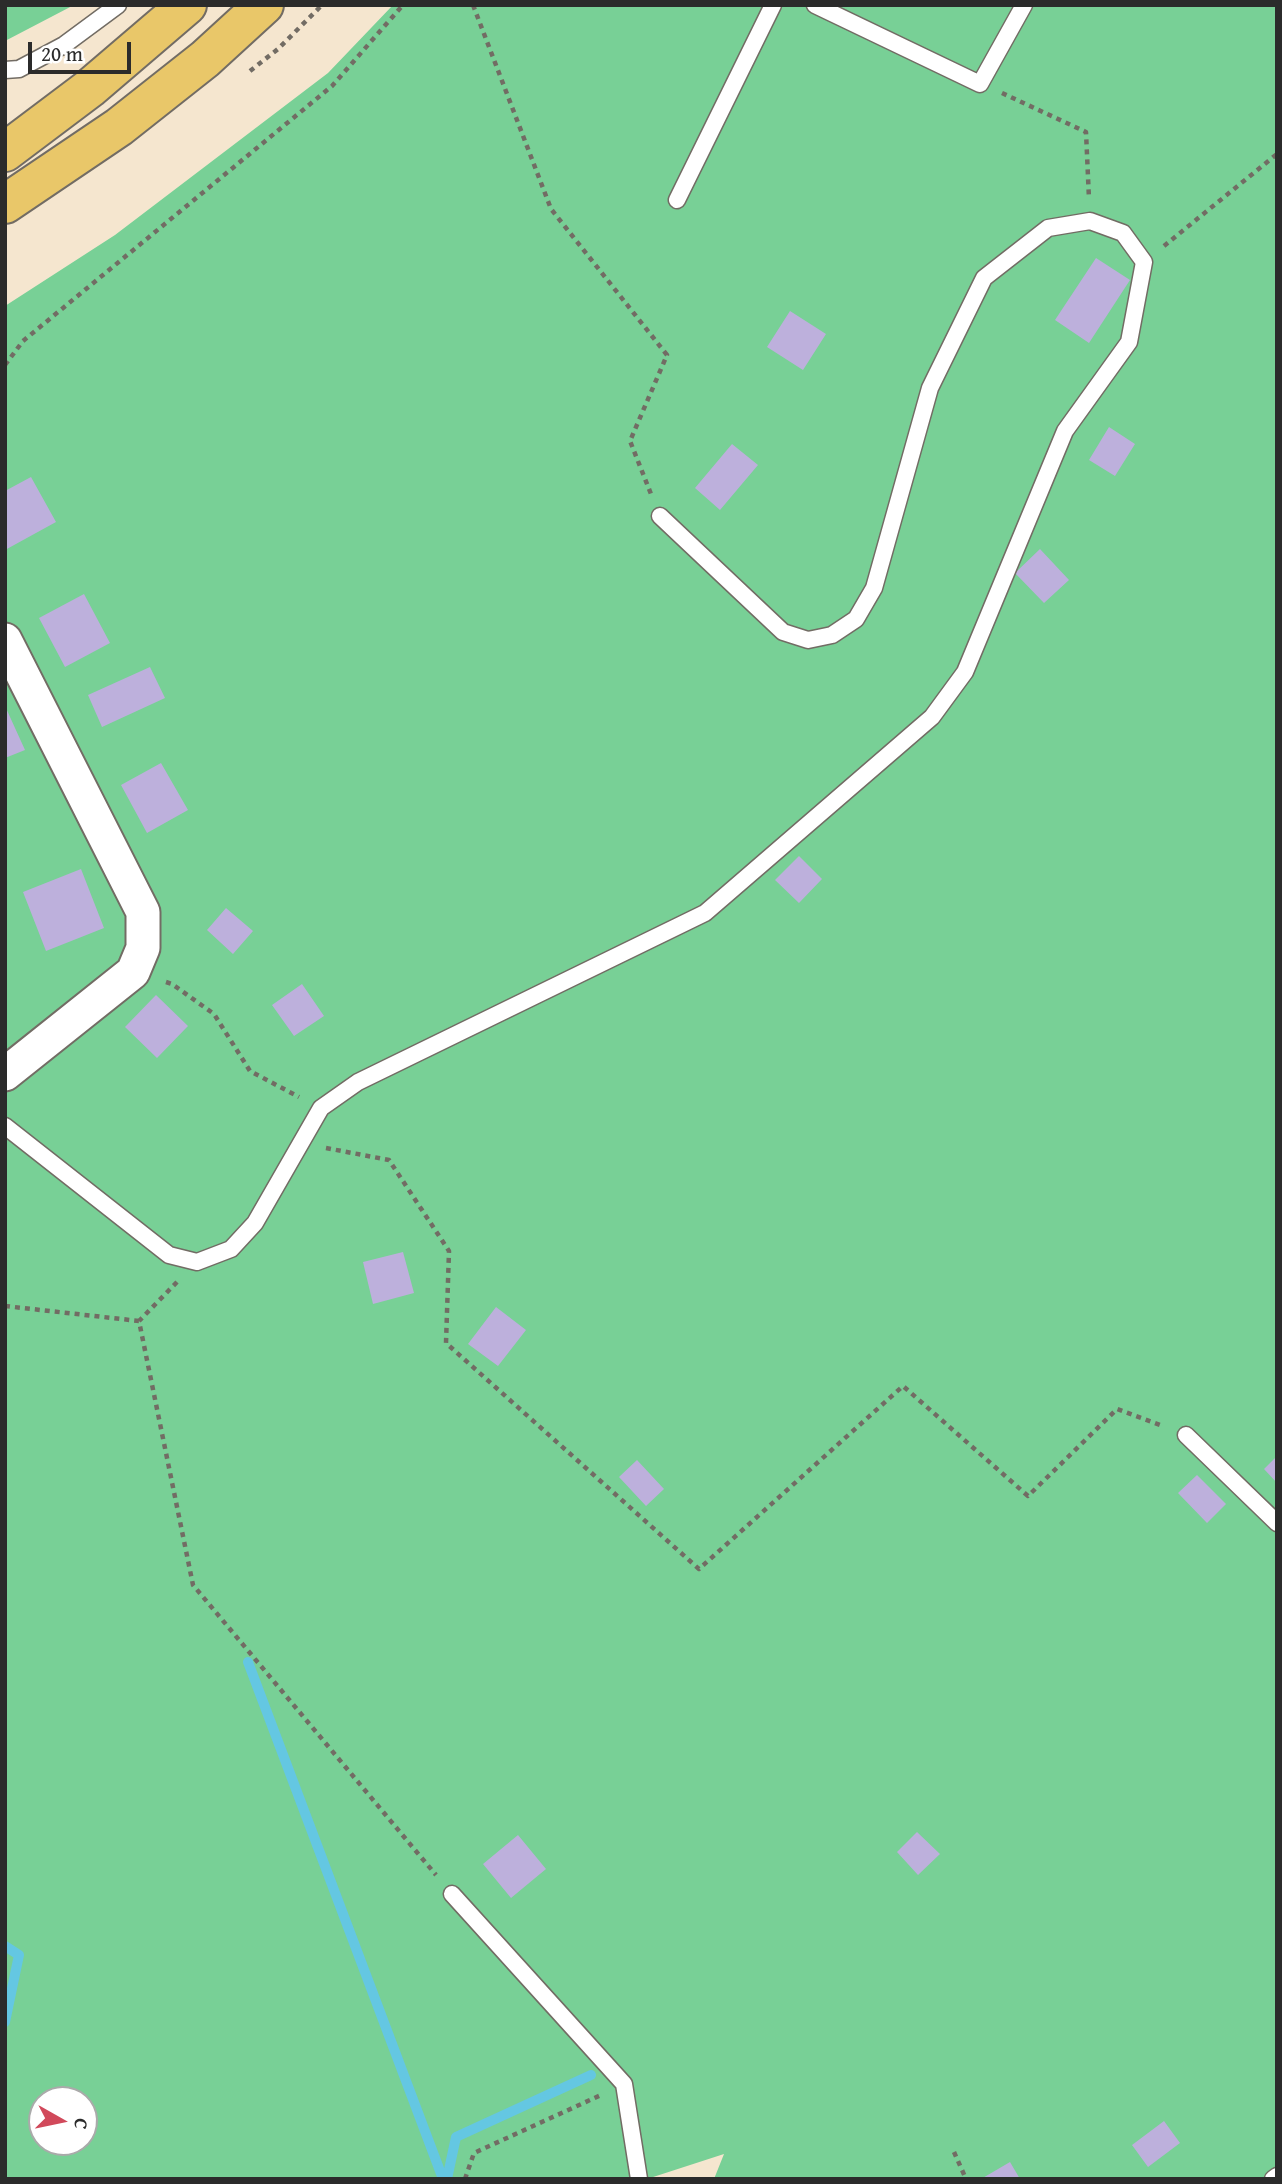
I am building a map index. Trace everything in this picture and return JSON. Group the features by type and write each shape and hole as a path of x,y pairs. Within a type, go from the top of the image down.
{"main road":[{"path":"5,152 90,88 187,5"},
{"path":"5,204 119,127 205,59 264,5"}],"street":[{"path":"5,640 143,912 143,948 133,972 5,1074"}],"lane":[{"path":"5,70 19,69 64,45 118,5"},
{"path":"677,200 773,5"},
{"path":"816,5 980,84 1024,5"},
{"path":"5,1126 169,1255 197,1262 231,1250 255,1223 321,1108 359,1082 705,913 932,717 965,672 1065,431 1129,342 1144,262 1124,233 1090,221 1048,228 984,278 930,388 874,588 856,619 832,635 808,640 783,632 660,516"},
{"path":"1186,1434 1277,1523"},
{"path":"452,1894 624,2084 639,2179"}],"path":[{"path":"5,365 23,341 332,86 403,5"},
{"path":"473,5 551,209 667,355 630,441 660,516"},
{"path":"980,84 1086,132 1090,221"},
{"path":"1144,262 1277,154"},
{"path":"133,972 172,984 214,1014 250,1071 321,1108"},
{"path":"301,1144 389,1160 449,1251 446,1343 699,1569 903,1386 1028,1496 1117,1409 1186,1434"},
{"path":"139,1321 197,1262"},
{"path":"5,1306 139,1321"},
{"path":"139,1321 193,1585 452,1894"},
{"path":"465,2179 474,2153 624,2084"},
{"path":"954,2152 966,2179"}],"green space":[{"path":"5,5 74,5 5,41"},
{"path":"393,5 1277,5 1277,2179 714,2179 724,2154 647,2179 5,2179 5,306 115,235 328,73"}],"building":[{"path":"1096,258 1130,280 1089,343 1055,320"},
{"path":"790,311 826,334 803,370 767,347"},
{"path":"1109,427 1135,444 1115,476 1089,460"},
{"path":"732,444 758,465 720,510 695,488"},
{"path":"31,477 56,522 5,550 5,491"},
{"path":"1040,549 1069,580 1044,603 1015,573"},
{"path":"84,594 110,643 65,667 39,618"},
{"path":"150,667 165,698 102,727 88,695"},
{"path":"5,706 25,750 5,758"},
{"path":"161,763 188,810 147,833 121,785"},
{"path":"799,856 822,879 799,903 775,880"},
{"path":"81,869 104,928 46,951 23,892"},
{"path":"226,908 253,931 233,954 207,930"},
{"path":"302,984 324,1016 294,1036 272,1005"},
{"path":"156,995 188,1026 157,1058 125,1027"},
{"path":"403,1252 414,1293 373,1304 363,1262"},
{"path":"496,1307 526,1330 498,1366 468,1344"},
{"path":"1277,1456 1277,1483 1264,1469"},
{"path":"637,1460 664,1489 646,1506 619,1477"},
{"path":"1197,1475 1226,1504 1207,1523 1178,1493"},
{"path":"917,1832 940,1854 918,1875 897,1852"},
{"path":"518,1835 546,1869 511,1898 483,1864"},
{"path":"1164,2121 1180,2143 1148,2167 1132,2145"},
{"path":"1010,2162 1020,2179 981,2179"}],"waterway":[{"path":"248,1662 443,2179"},
{"path":"5,1946 19,1955 5,2022"},
{"path":"447,2179 456,2137 591,2075"}]}
